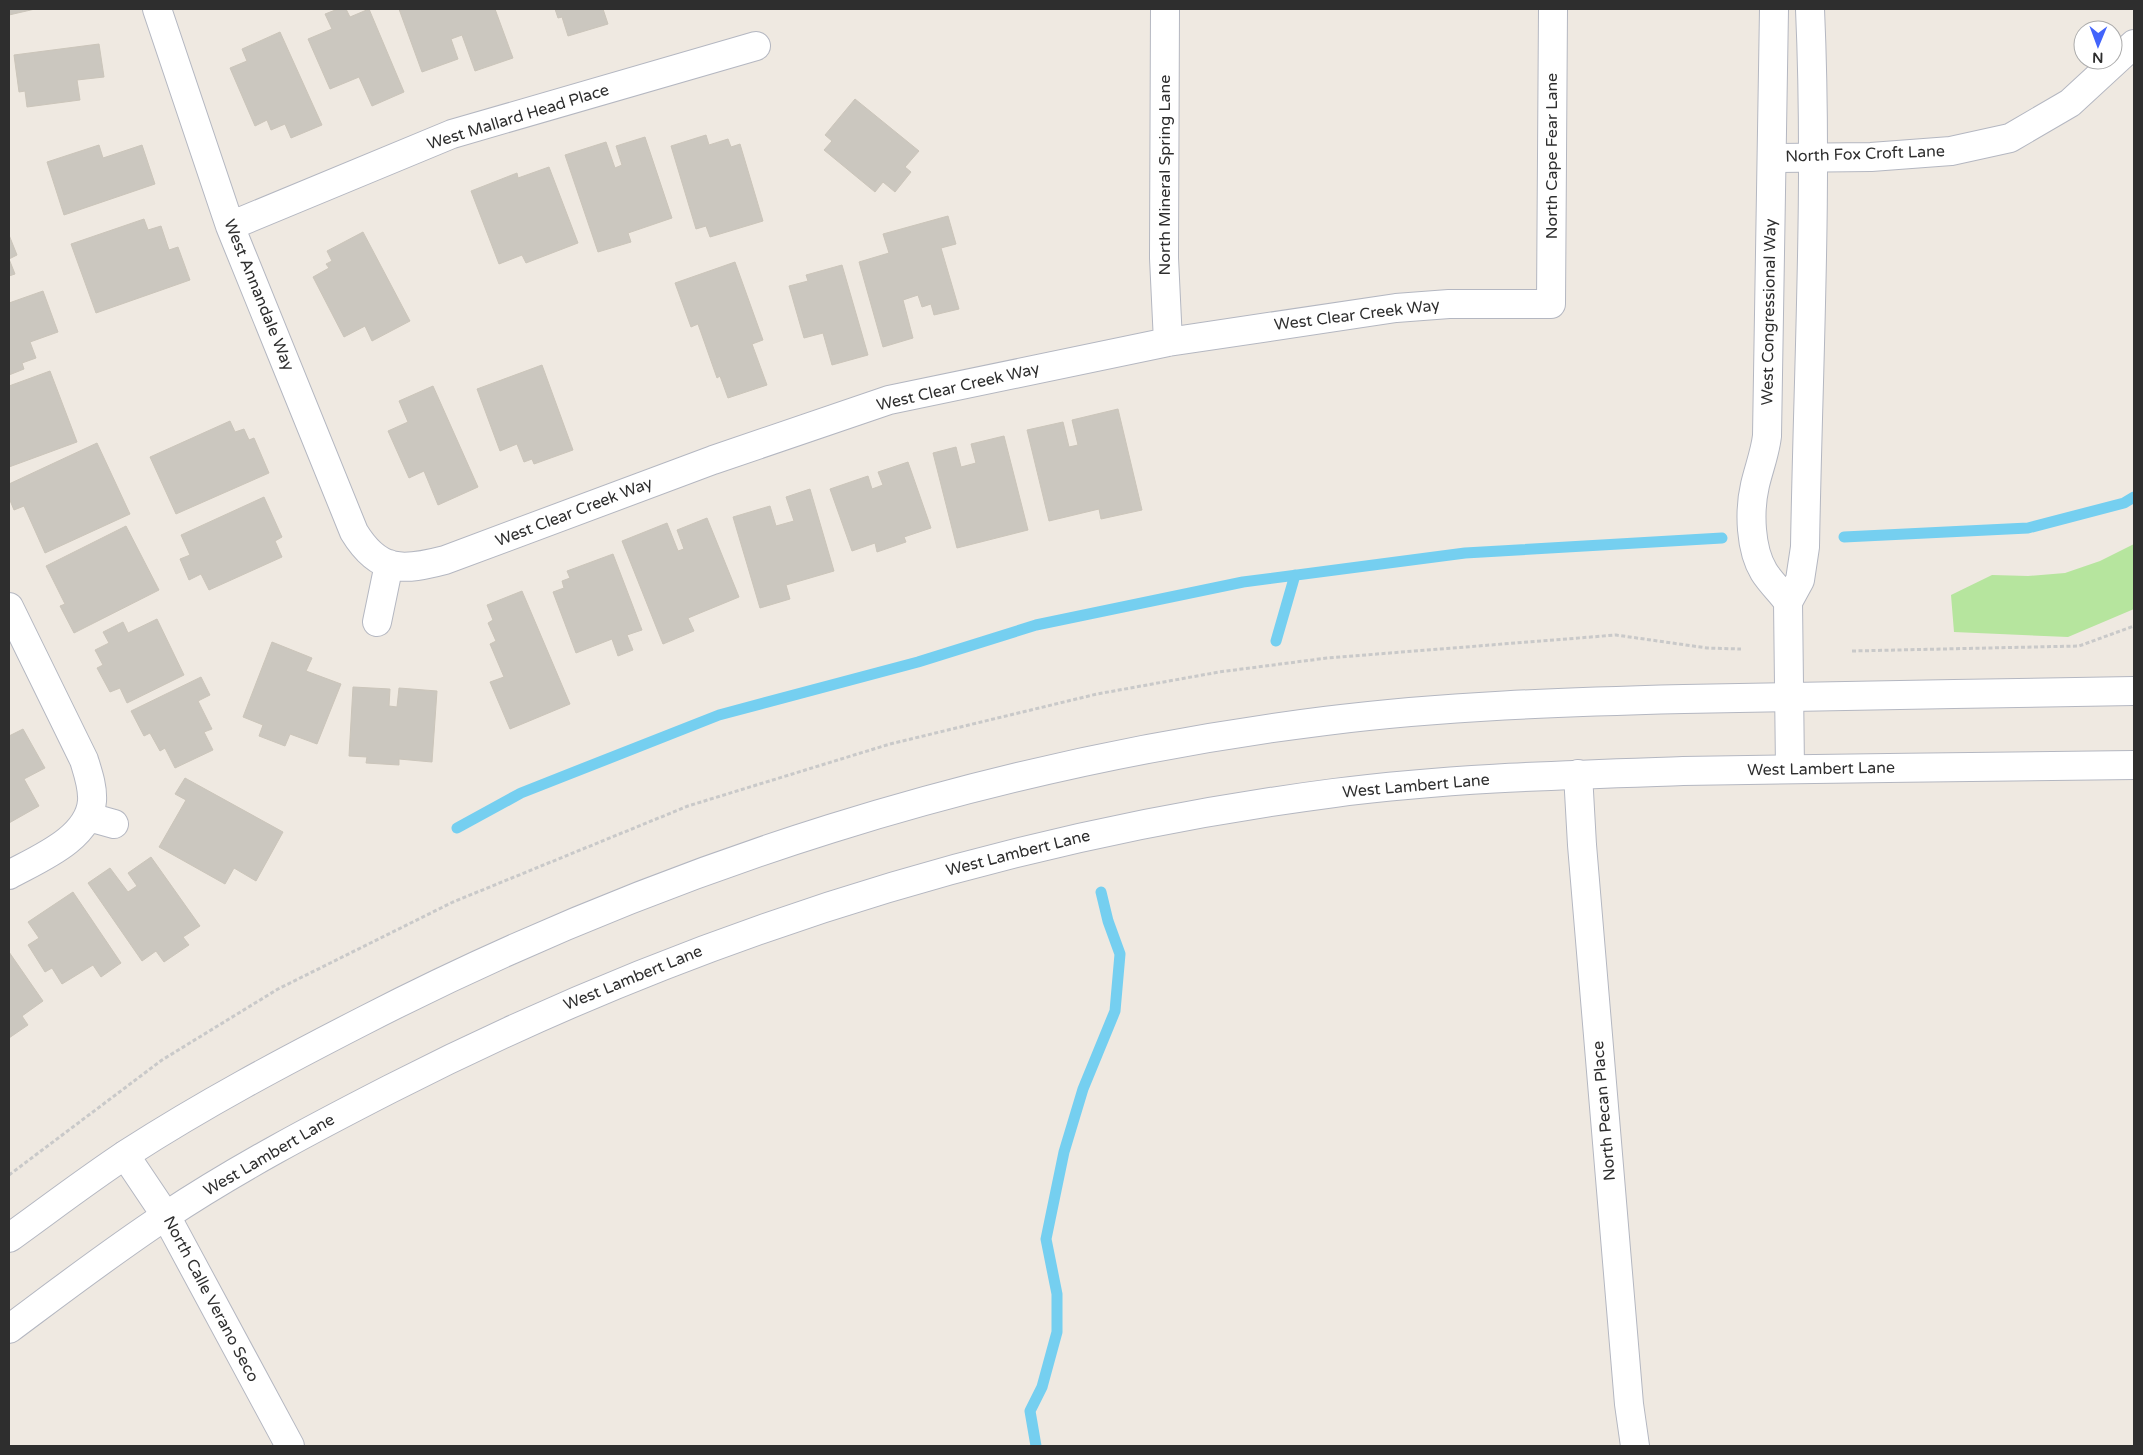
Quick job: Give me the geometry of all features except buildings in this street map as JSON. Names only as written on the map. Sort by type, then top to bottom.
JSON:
[{"type":"street","name":"West Annandale Way","points":[[157,9],[230,226],[354,532],[372,556],[389,564]]},
{"type":"street","name":"North Mineral Spring Lane","points":[[1165,9],[1164,258],[1168,342]]},
{"type":"street","name":"North Cape Fear Lane","points":[[1551,304],[1553,9]]},
{"type":"street","name":"West Congressional Way","points":[[1774,9],[1767,436],[1755,487],[1753,534],[1756,552],[1764,572],[1788,602]]},
{"type":"street","points":[[1790,769],[1788,602],[1800,580],[1805,547],[1811,314],[1812,158],[1810,9]]},
{"type":"street","name":"North Fox Croft Lane","points":[[1772,158],[1871,157],[1950,151],[2010,138],[2070,103],[2134,44]]},
{"type":"street","name":"West Mallard Head Place","points":[[230,226],[452,134],[756,46]]},
{"type":"street","name":"West Clear Creek Way","points":[[389,564],[402,568],[445,560],[713,460],[889,400],[1168,342],[1396,308],[1449,304],[1551,304]]},
{"type":"street","points":[[377,622],[389,564]]},
{"type":"street","points":[[9,607],[84,760],[91,785],[92,801],[102,821],[80,830],[69,840],[9,876]]},
{"type":"street","points":[[9,1238],[125,1155],[199,1110],[285,1060],[475,966],[650,891],[746,856],[846,823],[956,792],[1083,761],[1324,721],[1496,706],[1789,696],[2134,691]]},
{"type":"street","name":"West Lambert Lane","points":[[9,1329],[166,1216],[320,1124],[506,1032],[677,959],[770,925],[868,893],[983,861],[1098,833],[1211,813],[1333,793],[1448,782],[1578,774],[1790,769],[2134,765]]},
{"type":"street","name":"North Pecan Place","points":[[1578,774],[1582,845],[1626,1374],[1636,1446]]},
{"type":"street","name":"North Calle Verano Seco","points":[[125,1155],[166,1216],[290,1446]]},
{"type":"path","points":[[1852,651],[2079,646],[2134,626]]},
{"type":"path","points":[[1707,648],[1741,649]]},
{"type":"green space","points":[[2134,544],[2134,609],[2068,637],[1954,632],[1951,595],[1992,575],[2028,576],[2065,573],[2100,561]]},
{"type":"waterway","points":[[1844,537],[2028,528],[2124,503],[2134,497]]},
{"type":"waterway","points":[[457,828],[521,793],[719,715],[918,662],[1036,625],[1243,582],[1465,553],[1722,538]]},
{"type":"waterway","points":[[1276,641],[1295,575]]},
{"type":"waterway","points":[[1036,1446],[1030,1411],[1042,1387],[1057,1332],[1057,1294],[1046,1239],[1064,1152],[1083,1089],[1115,1011],[1120,954],[1108,921],[1101,892]]}]
